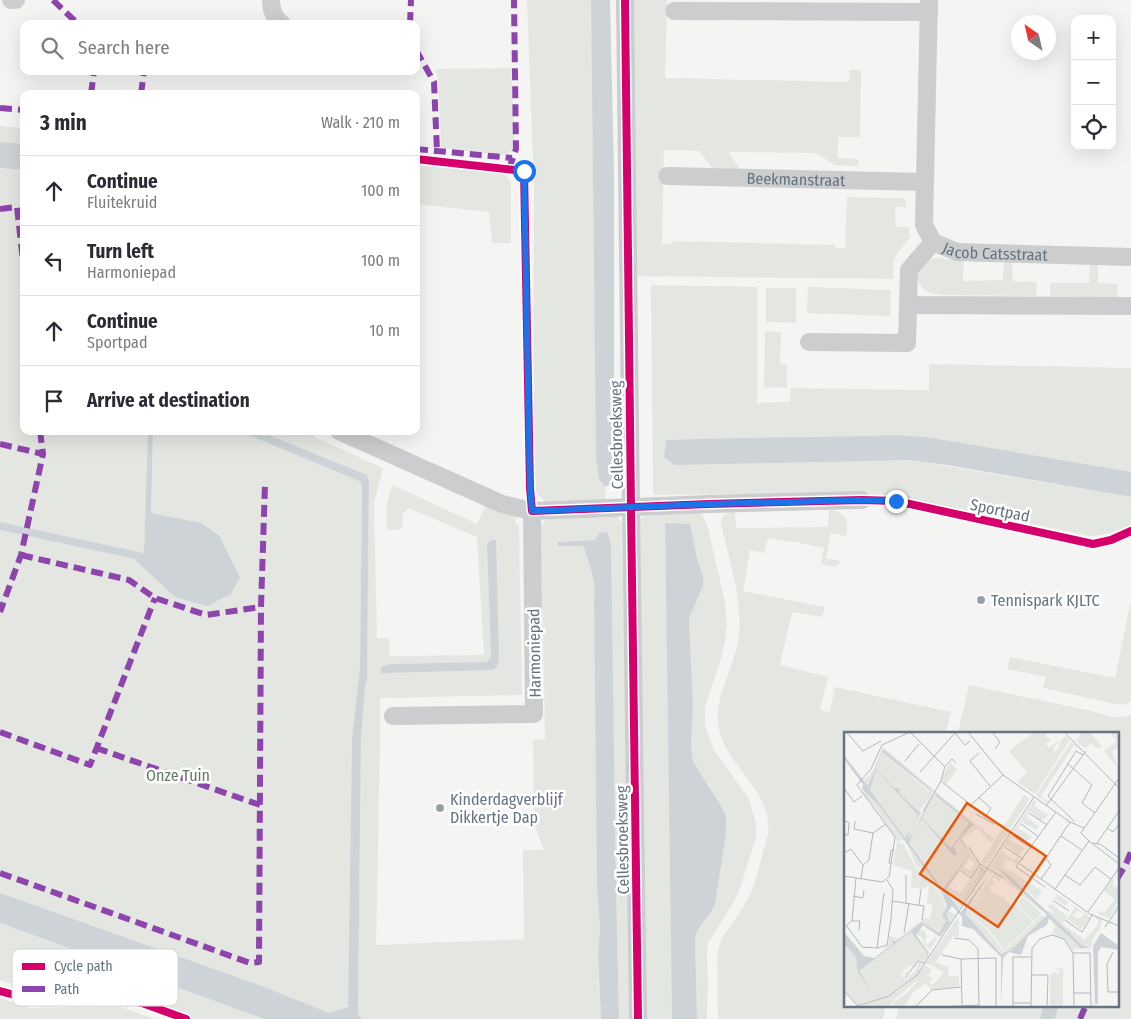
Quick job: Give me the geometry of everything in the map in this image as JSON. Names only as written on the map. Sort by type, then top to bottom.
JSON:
[{"type":"street","points":[[11,0],[16,0]]},
{"type":"street","points":[[271,0],[273,14],[277,20]]},
{"type":"street","name":"Cellesbroeksweg","points":[[625,0],[638,1019]]},
{"type":"street","points":[[674,10],[929,6],[924,225],[934,242]]},
{"type":"street","name":"Beekmanstraat","points":[[668,176],[924,182]]},
{"type":"street","name":"Jacob Catsstraat","points":[[809,342],[907,343],[909,270],[934,242],[957,252],[1131,256]]},
{"type":"street","points":[[908,305],[1131,306]]},
{"type":"street","points":[[348,435],[502,504],[532,511],[862,500]]},
{"type":"street","name":"Harmoniepad","points":[[393,716],[534,714],[532,511]]},
{"type":"green space","points":[[527,0],[591,0],[596,458],[599,480],[606,486],[605,502],[545,502],[533,489],[534,189]]},
{"type":"green space","points":[[632,0],[667,0],[665,78],[849,82],[850,70],[861,70],[860,137],[838,137],[838,158],[858,159],[858,166],[835,165],[816,153],[730,152],[740,169],[713,169],[698,151],[664,150],[662,244],[672,244],[673,241],[835,245],[835,248],[845,248],[847,197],[902,198],[906,200],[906,207],[895,207],[896,227],[909,227],[910,237],[893,262],[893,279],[634,276]]},
{"type":"green space","points":[[511,68],[515,148],[503,155],[441,148],[438,79],[435,69]]},
{"type":"green space","points":[[0,126],[20,128],[20,144],[0,142]]},
{"type":"green space","points":[[420,165],[503,173],[511,182],[511,243],[492,243],[489,212],[420,204]]},
{"type":"green space","points":[[0,168],[20,170],[20,435],[148,435],[144,553],[0,522]]},
{"type":"green space","points":[[938,258],[964,261],[963,281],[1003,280],[1004,262],[1012,262],[1013,281],[1037,282],[1036,296],[943,295],[928,292],[919,283],[916,273],[929,260]]},
{"type":"green space","points":[[1090,264],[1098,264],[1098,283],[1118,284],[1117,298],[1050,296],[1050,283],[1089,283]]},
{"type":"green space","points":[[651,285],[757,287],[757,403],[790,402],[791,388],[929,390],[929,364],[1131,368],[1131,472],[927,437],[897,435],[666,440],[924,462],[1131,497],[1131,525],[1106,534],[1090,536],[891,495],[857,493],[656,495],[653,493]]},
{"type":"green space","points":[[808,287],[891,290],[890,316],[807,313]]},
{"type":"green space","points":[[766,288],[796,288],[796,323],[766,322]]},
{"type":"green space","points":[[765,331],[781,332],[780,364],[787,365],[787,388],[764,387]]},
{"type":"green space","name":"Onze Tuin","points":[[153,435],[249,435],[361,482],[360,666],[352,739],[348,1007],[329,1013],[178,958],[178,949],[154,949],[0,893],[0,530],[134,559],[175,597],[240,576],[220,535],[200,523],[151,513]]},
{"type":"green space","points":[[269,435],[314,435],[314,437],[383,468],[374,503],[377,638],[389,638],[390,656],[484,655],[477,537],[408,508],[403,514],[402,529],[387,530],[387,502],[393,485],[477,524],[485,507],[516,516],[515,524],[519,525],[522,695],[380,698],[376,945],[524,939],[523,850],[544,850],[534,825],[533,740],[545,739],[541,528],[546,520],[553,516],[614,516],[622,523],[630,1019],[619,1019],[611,543],[608,534],[598,535],[594,540],[558,542],[559,546],[582,546],[584,548],[592,573],[595,593],[597,890],[600,929],[598,953],[601,1019],[362,1019],[358,1014],[361,738],[367,679],[369,482],[367,475]],"holes":[[[487,544],[493,670],[390,664],[486,662],[491,657]]]},
{"type":"green space","points":[[829,510],[838,512],[846,520],[846,536],[831,533],[826,558],[841,561],[834,567],[821,564],[824,548],[791,541],[768,538],[764,553],[750,550],[743,591],[825,607],[822,617],[792,612],[780,665],[828,677],[820,710],[830,712],[835,687],[951,712],[946,732],[844,732],[844,1006],[886,1006],[883,1019],[718,1019],[717,956],[721,939],[742,909],[753,889],[768,834],[768,819],[764,805],[750,781],[725,746],[718,720],[721,695],[734,658],[739,633],[737,592],[721,521],[725,514],[735,511],[736,528],[828,527]]},
{"type":"green space","points":[[651,512],[700,512],[707,524],[725,602],[727,625],[721,659],[705,707],[705,726],[714,750],[749,799],[756,823],[756,837],[735,900],[708,943],[707,1019],[697,1019],[695,936],[715,904],[725,841],[726,816],[693,761],[691,747],[693,705],[689,618],[703,586],[703,576],[697,559],[665,523],[672,1019],[646,1019],[645,849],[638,520]]},
{"type":"green space","points":[[1131,600],[1131,700],[1127,704],[1120,705],[1043,688],[1046,677],[1007,669],[1010,657],[1115,678]]},
{"type":"green space","points":[[969,685],[1113,717],[1131,715],[1131,1019],[1055,1019],[1059,1006],[1118,1006],[1118,732],[958,732]]},
{"type":"green space","points":[[0,923],[72,949],[12,949],[12,984],[0,980]]},
{"type":"green space","points":[[178,988],[264,1019],[194,1019],[159,1006],[178,1006]]},
{"type":"green space","points":[[0,998],[12,1002],[12,1006],[29,1008],[118,1006],[155,1019],[0,1019]]},
{"type":"green space","points":[[899,1006],[1043,1006],[1040,1019],[896,1019]]},
{"type":"shaded area","points":[[591,0],[610,0],[614,172],[614,480],[608,486],[605,486],[599,480],[596,458]]},
{"type":"shaded area","points":[[0,142],[20,144],[20,170],[0,168]]},
{"type":"shaded area","points":[[148,435],[153,435],[151,513],[201,523],[220,536],[240,577],[231,594],[207,606],[175,597],[134,559],[0,530],[0,522],[144,553]]},
{"type":"shaded area","points":[[249,435],[269,435],[367,475],[369,482],[367,679],[361,738],[358,1014],[362,1019],[264,1019],[178,988],[178,956],[259,985],[329,1013],[348,1007],[352,739],[360,666],[361,482]]},
{"type":"shaded area","points":[[897,435],[927,437],[1131,472],[1131,497],[909,460],[675,465],[664,457],[666,440]]},
{"type":"shaded area","points":[[665,523],[690,524],[697,559],[703,576],[703,586],[689,618],[693,705],[691,747],[693,761],[726,816],[725,841],[715,904],[695,936],[697,1019],[672,1019]]},
{"type":"shaded area","points":[[607,532],[611,543],[619,1019],[601,1019],[598,953],[600,929],[597,890],[595,593],[592,573],[584,548],[582,546],[559,546],[557,544],[558,542],[594,540],[599,533]]},
{"type":"shaded area","points":[[491,540],[496,540],[499,661],[497,667],[493,670],[381,673],[381,667],[390,664],[486,662],[491,657],[487,544]]},
{"type":"shaded area","points":[[0,893],[158,949],[72,949],[0,923]]},
{"type":"shaded area","points":[[1043,1006],[1059,1006],[1055,1019],[1040,1019]]},
{"type":"marked path","points":[[53,0],[74,20]]},
{"type":"marked path","points":[[410,20],[411,0]]},
{"type":"marked path","points":[[509,169],[516,149],[514,0]]},
{"type":"marked path","points":[[420,57],[434,82],[437,151]]},
{"type":"marked path","points":[[92,90],[93,75]]},
{"type":"marked path","points":[[142,90],[143,75]]},
{"type":"marked path","points":[[0,108],[20,110]]},
{"type":"marked path","points":[[420,149],[512,158]]},
{"type":"marked path","points":[[0,209],[17,207],[20,234]]},
{"type":"marked path","points":[[41,435],[43,454]]},
{"type":"marked path","points":[[0,444],[43,454],[21,555],[0,612]]},
{"type":"marked path","points":[[21,555],[129,580],[155,598],[206,615],[261,607],[265,484]]},
{"type":"marked path","points":[[0,732],[90,765],[155,598]]},
{"type":"marked path","points":[[0,873],[250,963],[259,962],[261,607]]},
{"type":"marked path","points":[[96,748],[260,805]]},
{"type":"marked path","points":[[1118,877],[1131,852]]},
{"type":"marked path","points":[[1080,1019],[1086,1006]]},
{"type":"cycle path","points":[[625,0],[638,1019]]},
{"type":"cycle path","name":"Sportpad","points":[[420,159],[524,171],[532,511],[709,504],[862,500],[896,501],[1093,544],[1111,540],[1131,531]]},
{"type":"cycle path","points":[[0,991],[12,994]]},
{"type":"cycle path","points":[[150,1006],[186,1019]]},
{"type":"place","name":"Tennispark KJLTC","points":[[981,600]]},
{"type":"place","name":"Kinderdagverblijf Dikkertje Dap","points":[[440,808]]},
{"type":"route","points":[[524,171],[532,511],[710,504],[862,500],[896,501]]}]
